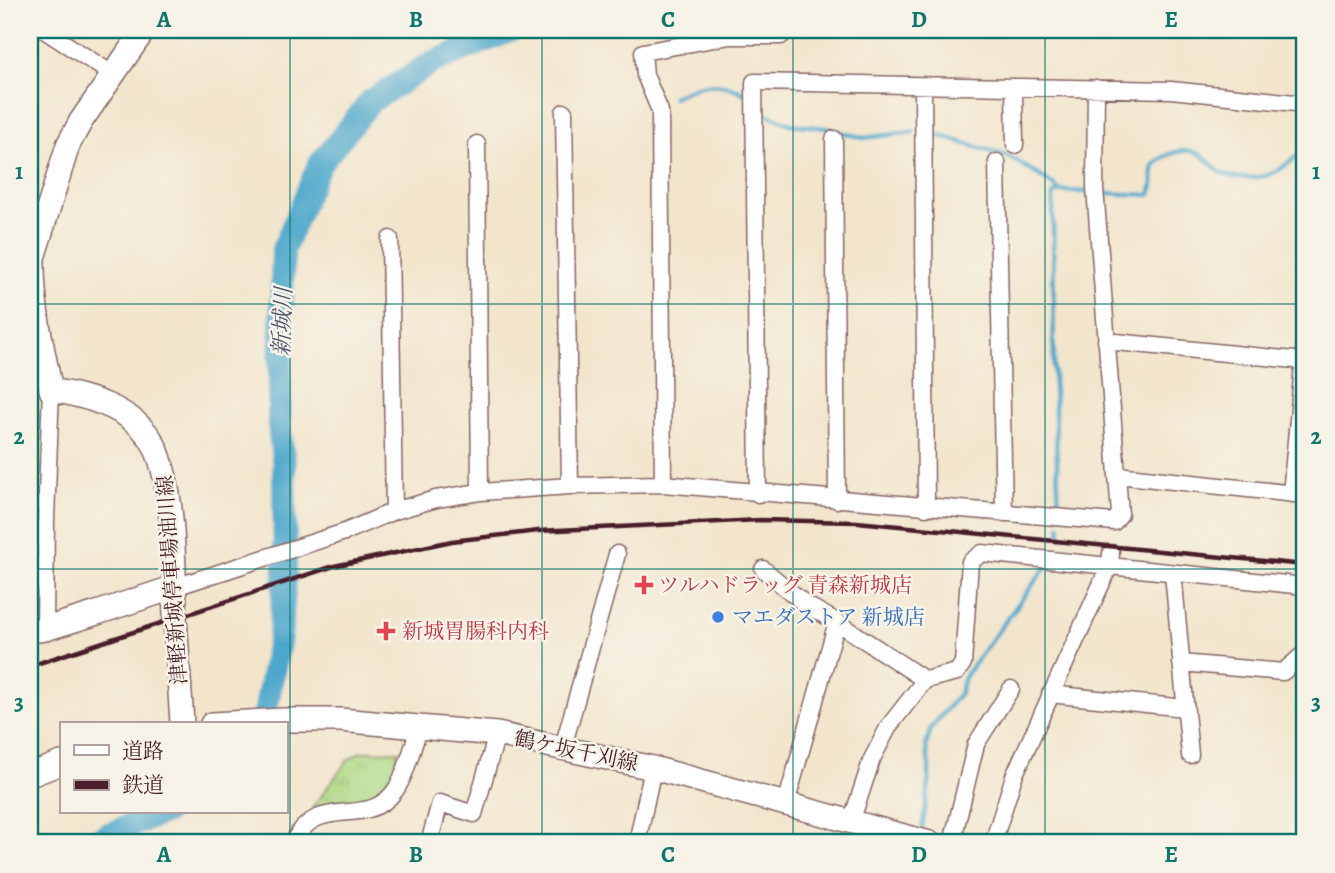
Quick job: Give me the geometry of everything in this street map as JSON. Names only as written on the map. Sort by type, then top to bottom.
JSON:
[{"type":"main road","points":[[51,390],[32,284],[32,257],[68,145],[112,74],[144,30]]},
{"type":"main road","name":"津軽新城停車場油川線","points":[[51,390],[79,395],[120,412],[138,425],[160,455],[165,473],[175,586],[182,722]]},
{"type":"main road","points":[[37,630],[175,586]]},
{"type":"main road","name":"鶴ケ坂千刈線","points":[[278,722],[340,720],[496,734],[653,768],[929,843]]},
{"type":"main road","points":[[30,775],[60,763]]},
{"type":"street","points":[[44,30],[112,74]]},
{"type":"street","points":[[663,484],[660,111],[645,75],[643,52],[730,36],[781,36]]},
{"type":"street","points":[[758,494],[754,82],[1171,90],[1305,104]]},
{"type":"street","points":[[923,86],[926,508]]},
{"type":"street","points":[[1014,87],[1015,145]]},
{"type":"street","points":[[993,843],[1014,776],[1111,554],[1114,522],[1120,514],[1095,188],[1096,88]]},
{"type":"street","points":[[564,113],[570,486]]},
{"type":"street","points":[[834,139],[837,500]]},
{"type":"street","points":[[477,144],[480,492]]},
{"type":"street","points":[[997,162],[1004,513]]},
{"type":"street","points":[[390,239],[394,512]]},
{"type":"street","points":[[1106,341],[1305,355],[1298,494],[1117,475]]},
{"type":"street","points":[[37,630],[38,518],[51,390]]},
{"type":"street","points":[[175,586],[345,532],[436,499],[480,492],[663,484],[1114,522]]},
{"type":"street","points":[[851,821],[872,759],[889,726],[925,680],[957,672],[963,663],[970,562],[982,553],[1111,554],[1173,573],[1305,586]]},
{"type":"street","points":[[564,747],[617,554]]},
{"type":"street","points":[[763,569],[805,604],[925,680]]},
{"type":"street","points":[[1173,573],[1189,755]]},
{"type":"street","points":[[786,804],[837,622]]},
{"type":"street","points":[[1181,663],[1283,672],[1305,653]]},
{"type":"street","points":[[952,843],[976,744],[1011,690]]},
{"type":"street","points":[[1050,694],[1185,708]]},
{"type":"street","points":[[293,843],[308,821],[319,816],[366,810],[388,799],[396,789],[420,726]]},
{"type":"street","points":[[429,843],[440,803],[474,814],[496,734]]},
{"type":"street","points":[[636,843],[653,768]]},
{"type":"green space","points":[[399,751],[389,784],[375,798],[355,804],[312,808],[348,760],[361,752]]},
{"type":"waterway","name":"新城川","points":[[263,722],[280,636],[285,576],[284,466],[279,425],[283,250],[319,165],[371,101],[433,62],[512,30]]},
{"type":"waterway","points":[[673,97],[700,86],[717,84],[745,94]]},
{"type":"waterway","points":[[762,112],[790,124],[826,128],[863,138],[913,132]]},
{"type":"waterway","points":[[934,134],[1010,157],[1060,191]]},
{"type":"waterway","points":[[1103,193],[1150,195],[1153,166],[1176,152],[1195,152],[1222,173],[1250,178],[1266,176],[1278,170],[1305,150]]},
{"type":"waterway","points":[[1059,512],[1054,385],[1053,195],[1060,191],[1086,192]]},
{"type":"waterway","points":[[1060,526],[1061,537]]},
{"type":"waterway","points":[[922,829],[929,784],[926,746],[931,728],[960,693],[964,677],[1045,568]]},
{"type":"waterway","name":"新城川","points":[[93,843],[106,835],[161,814]]},
{"type":"railway","points":[[30,666],[334,566],[452,541],[538,531],[760,520],[857,522],[1305,565]]},
{"type":"place","name":"ツルハドラッグ 青森新城店","points":[[644,585]]},
{"type":"place","name":"マエダストア 新城店","points":[[718,617]]},
{"type":"place","name":"新城胃腸科内科","points":[[386,631]]}]
